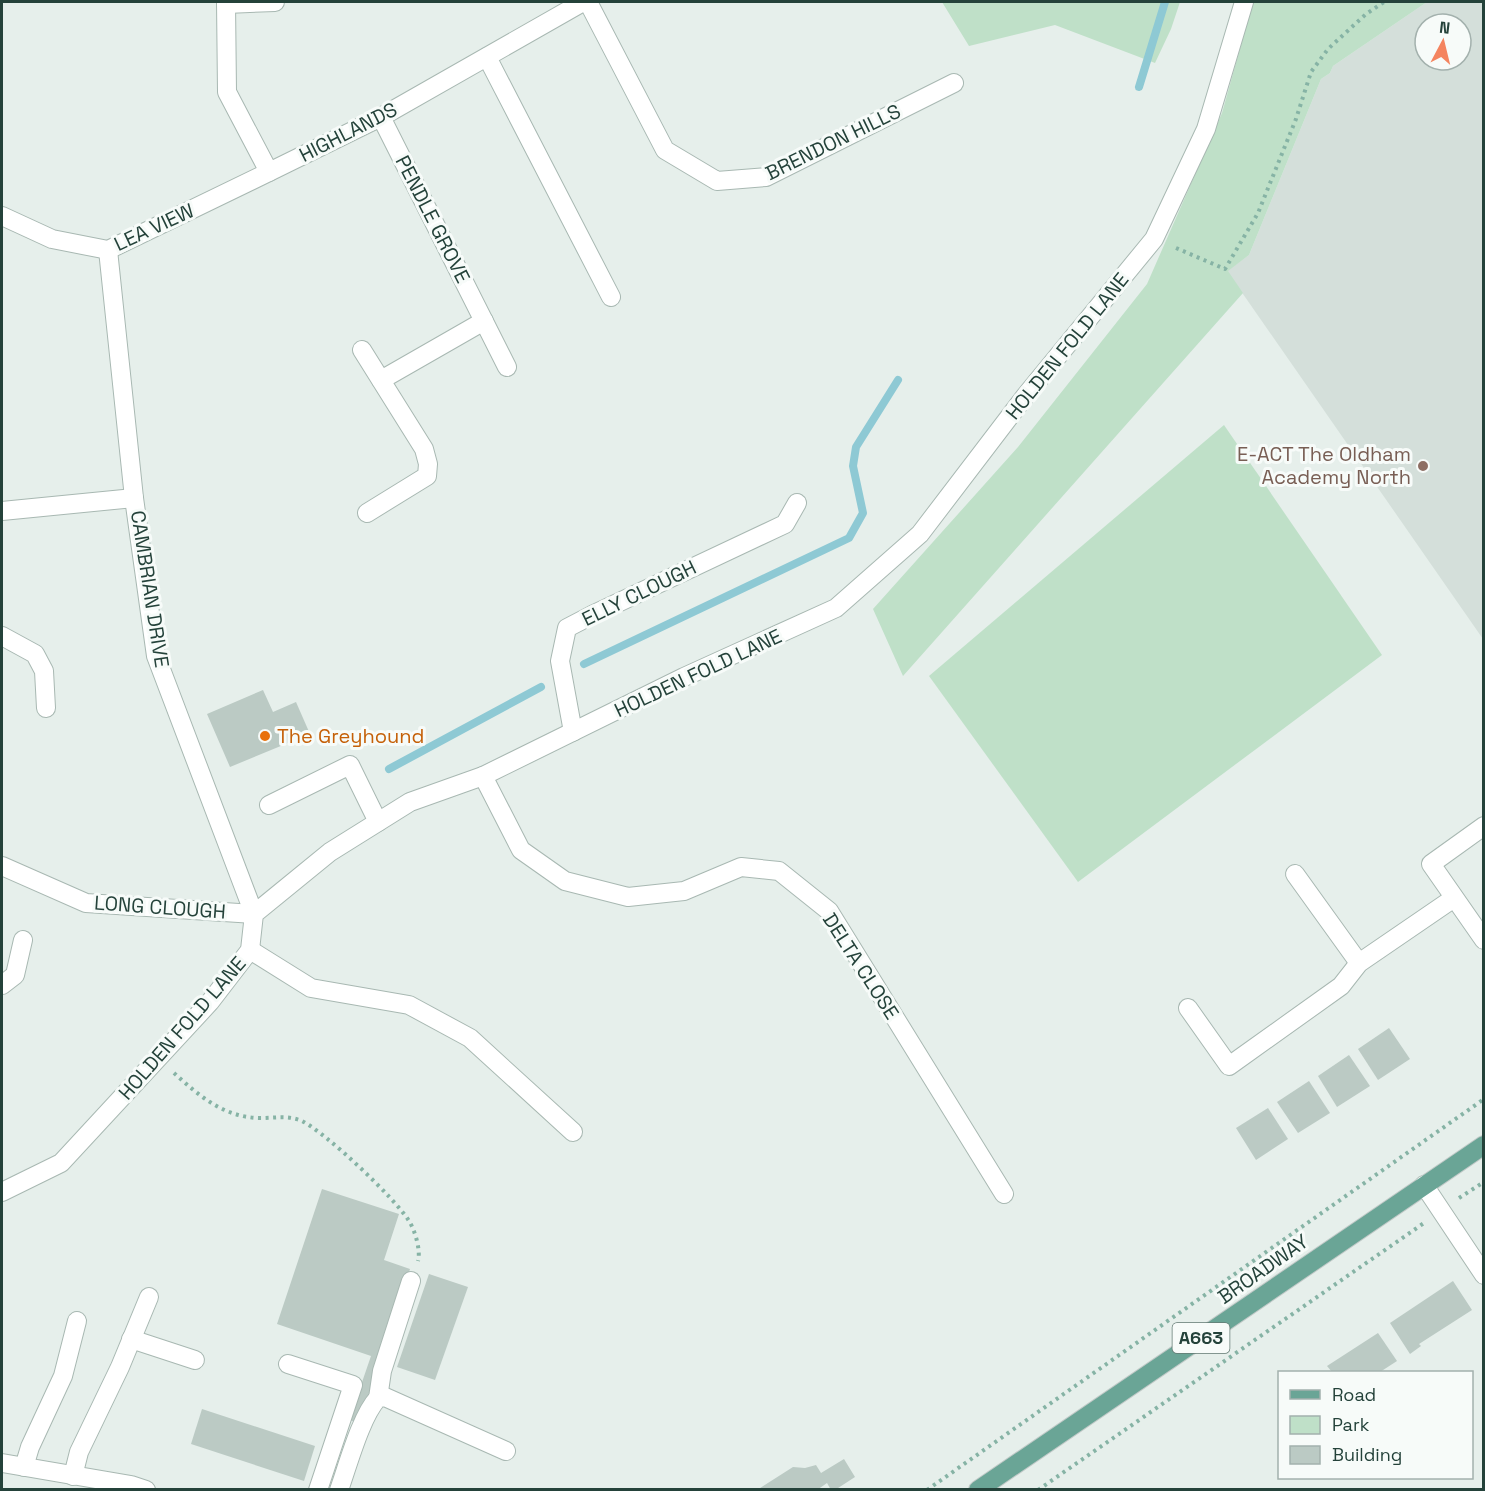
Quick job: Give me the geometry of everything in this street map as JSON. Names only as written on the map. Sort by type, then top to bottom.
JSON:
[{"type":"main road","name":"BROADWAY","points":[[978,1490],[1484,1144]]},
{"type":"street","points":[[269,172],[227,92],[226,3],[275,2]]},
{"type":"street","name":"HIGHLANDS","points":[[269,172],[381,117],[583,2]]},
{"type":"street","name":"BRENDON HILLS","points":[[588,2],[665,150],[717,181],[766,177],[954,82]]},
{"type":"street","name":"HOLDEN FOLD LANE","points":[[2,1192],[61,1163],[210,1002],[250,950],[254,914],[330,852],[410,802],[483,776],[684,677],[836,608],[920,534],[1026,395],[1154,239],[1206,129],[1244,2]]},
{"type":"street","points":[[487,57],[611,297]]},
{"type":"street","name":"PENDLE GROVE","points":[[381,117],[507,367]]},
{"type":"street","name":"LEA VIEW","points":[[2,216],[52,239],[108,250],[269,172]]},
{"type":"street","name":"CAMBRIAN DRIVE","points":[[108,250],[135,498],[156,656],[254,914]]},
{"type":"street","points":[[381,380],[484,321]]},
{"type":"street","points":[[362,350],[424,449],[428,464],[427,476],[367,513]]},
{"type":"street","points":[[2,511],[135,498]]},
{"type":"street","name":"ELLY CLOUGH","points":[[573,732],[560,661],[567,628],[785,524],[797,503]]},
{"type":"street","points":[[2,636],[35,654],[44,671],[46,708]]},
{"type":"street","points":[[269,805],[350,765],[378,822]]},
{"type":"street","name":"DELTA CLOSE","points":[[483,776],[521,850],[565,881],[628,897],[684,891],[741,867],[779,870],[829,911],[1005,1194]]},
{"type":"street","points":[[1484,826],[1431,864],[1484,940]]},
{"type":"street","name":"LONG CLOUGH","points":[[2,866],[86,903],[254,914]]},
{"type":"street","points":[[1295,874],[1359,963]]},
{"type":"street","points":[[1188,1008],[1229,1066],[1341,986],[1359,963],[1454,898]]},
{"type":"street","points":[[2,985],[15,975],[23,940]]},
{"type":"street","points":[[250,950],[311,988],[409,1005],[470,1038],[573,1132]]},
{"type":"street","points":[[1424,1185],[1484,1275]]},
{"type":"street","points":[[339,1490],[361,1430],[378,1398],[382,1371],[411,1281]]},
{"type":"street","points":[[73,1476],[79,1452],[149,1297]]},
{"type":"street","points":[[24,1467],[30,1447],[63,1376],[77,1321]]},
{"type":"street","points":[[131,1339],[195,1360]]},
{"type":"street","points":[[288,1364],[353,1385],[318,1490]]},
{"type":"street","points":[[378,1398],[385,1397],[506,1451]]},
{"type":"street","points":[[2,1463],[146,1490]]},
{"type":"path","points":[[1175,248],[1225,269],[1258,213],[1296,119],[1311,72],[1328,49],[1366,14],[1384,2]]},
{"type":"path","points":[[158,1059],[194,1091],[236,1116],[284,1116],[302,1121],[322,1135],[374,1182],[410,1223],[420,1255],[411,1281]]},
{"type":"path","points":[[927,1490],[1484,1099]]},
{"type":"path","points":[[1038,1490],[1441,1211]]},
{"type":"shaded area","name":"E-ACT The Oldham Academy North","points":[[1427,2],[1483,2],[1483,639],[1227,271],[1249,255],[1321,79],[1330,73],[1333,66]]},
{"type":"green space","points":[[942,2],[1180,2],[1171,29],[1155,63],[1055,25],[969,46]]},
{"type":"green space","points":[[1253,2],[1427,2],[1333,66],[1330,73],[1321,79],[1249,255],[1228,271],[1243,293],[903,676],[873,609],[1018,447],[1147,284],[1222,113]]},
{"type":"green space","points":[[1224,425],[1382,655],[1078,882],[929,676]]},
{"type":"building","points":[[263,690],[273,712],[296,702],[310,734],[230,767],[207,714]]},
{"type":"building","points":[[1389,1028],[1410,1059],[1378,1080],[1358,1049]]},
{"type":"building","points":[[1349,1055],[1370,1086],[1337,1107],[1318,1076]]},
{"type":"building","points":[[1309,1081],[1330,1113],[1298,1133],[1277,1102]]},
{"type":"building","points":[[1268,1108],[1288,1139],[1256,1160],[1236,1128]]},
{"type":"building","points":[[322,1189],[399,1214],[384,1260],[410,1269],[359,1423],[349,1420],[371,1356],[277,1324]]},
{"type":"building","points":[[429,1274],[468,1287],[435,1380],[397,1367]]},
{"type":"building","points":[[1453,1281],[1472,1310],[1419,1344],[1421,1346],[1410,1354],[1390,1323]]},
{"type":"building","points":[[1378,1333],[1397,1361],[1382,1371],[1331,1371],[1327,1366]]},
{"type":"building","points":[[202,1409],[315,1446],[304,1481],[191,1444]]},
{"type":"building","points":[[844,1459],[855,1477],[835,1490],[831,1490],[827,1483],[817,1490],[757,1490],[793,1467],[805,1468],[816,1465],[821,1473]]},
{"type":"waterway","points":[[1139,87],[1165,2]]},
{"type":"waterway","points":[[584,664],[849,538],[863,513],[853,466],[856,447],[898,380]]},
{"type":"waterway","points":[[389,769],[541,687]]},
{"type":"place","name":"E-ACT The Oldham Academy North","points":[[1423,466]]},
{"type":"place","name":"The Greyhound","points":[[265,736]]}]
